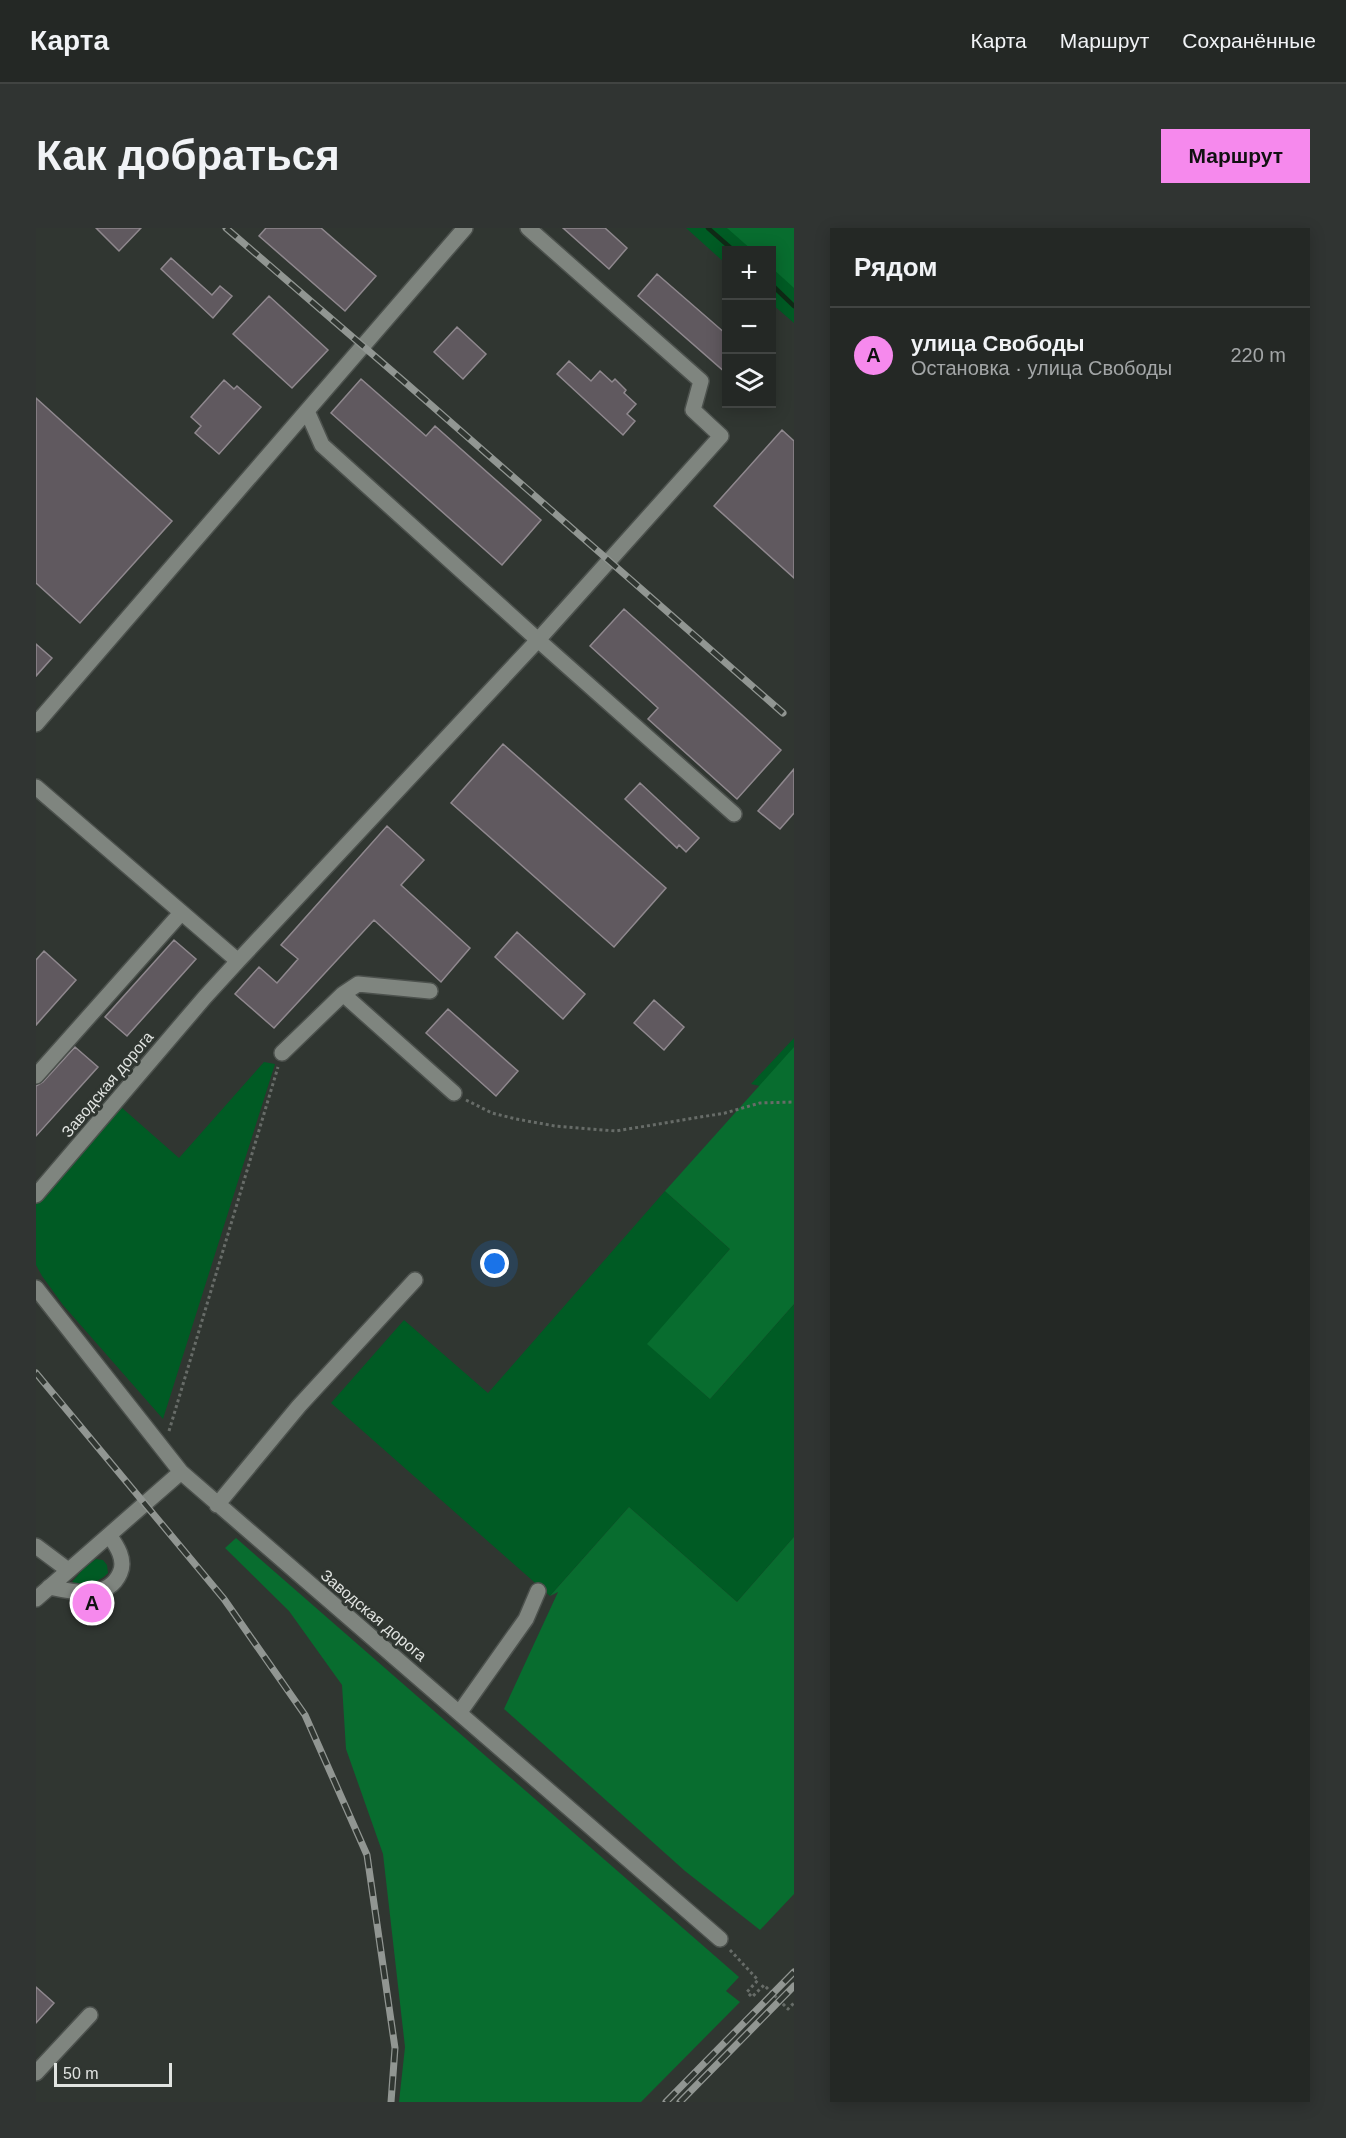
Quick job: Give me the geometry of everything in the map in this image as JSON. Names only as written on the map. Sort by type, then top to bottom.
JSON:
[{"type":"street","points":[[36,724],[465,228]]},
{"type":"street","name":"Заводская дорога","points":[[36,1195],[205,997],[538,640],[721,436],[693,410],[701,381],[528,228]]},
{"type":"street","points":[[307,411],[322,445],[734,814]]},
{"type":"street","points":[[36,787],[238,961]]},
{"type":"street","points":[[36,1076],[181,913]]},
{"type":"street","points":[[282,1053],[343,994],[358,984],[430,991]]},
{"type":"street","points":[[343,994],[454,1093]]},
{"type":"street","points":[[217,1504],[299,1406],[415,1280]]},
{"type":"street","name":"Заводская дорога","points":[[36,1287],[181,1472],[726,1945]]},
{"type":"street","points":[[36,1599],[181,1472]]},
{"type":"street","points":[[49,1587],[69,1591],[107,1590],[116,1581],[122,1569],[117,1545],[109,1535]]},
{"type":"street","points":[[36,1546],[68,1570]]},
{"type":"street","points":[[460,1712],[526,1620],[538,1591]]},
{"type":"street","points":[[36,2073],[90,2015]]},
{"type":"path","points":[[163,1450],[282,1053]]},
{"type":"path","points":[[454,1093],[492,1113],[516,1119],[555,1126],[616,1131],[725,1113],[760,1103],[794,1102]]},
{"type":"path","points":[[726,1945],[758,1980],[747,1992],[752,1997],[764,1985],[788,2009],[794,2003]]},
{"type":"green space","points":[[686,228],[794,228],[794,323],[776,307],[776,246],[722,246],[722,260]]},
{"type":"green space","points":[[727,228],[794,228],[794,288],[776,272],[776,246],[747,246]]},
{"type":"green space","points":[[794,1038],[794,1094],[751,1084]]},
{"type":"green space","points":[[794,1047],[794,1304],[710,1399],[647,1344],[730,1249],[665,1191]]},
{"type":"green space","points":[[264,1062],[275,1064],[163,1419],[63,1305],[42,1276],[36,1265],[36,1204],[121,1107],[179,1158]]},
{"type":"green space","points":[[665,1191],[730,1249],[648,1344],[710,1399],[794,1304],[794,1537],[737,1602],[629,1507],[550,1596],[331,1403],[404,1320],[488,1393]]},
{"type":"green space","points":[[629,1507],[737,1602],[794,1537],[794,1894],[760,1930],[685,1871],[504,1709],[558,1592],[550,1596]]},
{"type":"green space","points":[[236,1538],[739,1977],[726,1991],[740,2002],[641,2102],[399,2102],[405,2047],[383,1854],[346,1749],[342,1685],[289,1611],[225,1548]]},
{"type":"green space","points":[[96,1559],[103,1560],[107,1565],[108,1573],[92,1583],[72,1582],[84,1568]]},
{"type":"building","points":[[96,228],[141,228],[119,251]]},
{"type":"building","points":[[266,228],[321,228],[376,276],[345,311],[259,236]]},
{"type":"building","points":[[563,228],[605,228],[627,248],[609,269]]},
{"type":"building","points":[[171,258],[212,295],[220,286],[232,296],[213,318],[161,269]]},
{"type":"building","points":[[657,274],[722,331],[722,370],[638,296]]},
{"type":"building","points":[[269,296],[328,350],[292,388],[233,334]]},
{"type":"building","points":[[457,327],[486,354],[463,379],[434,352]]},
{"type":"building","points":[[569,361],[591,381],[600,371],[612,382],[615,379],[626,390],[624,393],[636,404],[627,414],[635,421],[623,435],[557,374]]},
{"type":"building","points":[[361,379],[426,436],[435,426],[541,520],[502,565],[331,413]]},
{"type":"building","points":[[224,380],[234,389],[237,386],[261,407],[219,454],[195,433],[201,426],[191,417]]},
{"type":"building","points":[[36,398],[172,521],[80,623],[36,583]]},
{"type":"building","points":[[782,430],[794,441],[794,578],[714,506]]},
{"type":"building","points":[[624,609],[781,750],[737,799],[648,719],[658,708],[590,646]]},
{"type":"building","points":[[36,644],[52,658],[36,676]]},
{"type":"building","points":[[503,744],[666,888],[614,947],[451,803]]},
{"type":"building","points":[[794,769],[794,813],[780,829],[758,811]]},
{"type":"building","points":[[640,783],[699,838],[686,852],[679,845],[677,848],[625,799]]},
{"type":"building","points":[[387,826],[424,860],[401,885],[470,948],[441,982],[374,920],[274,1028],[235,994],[259,967],[277,983],[298,959],[281,945]]},
{"type":"building","points":[[517,932],[585,994],[563,1019],[495,957]]},
{"type":"building","points":[[174,940],[196,959],[127,1036],[105,1017]]},
{"type":"building","points":[[44,951],[76,980],[36,1025],[36,960]]},
{"type":"building","points":[[654,1000],[684,1027],[664,1050],[634,1023]]},
{"type":"building","points":[[448,1009],[518,1071],[496,1096],[426,1033]]},
{"type":"building","points":[[75,1047],[98,1067],[36,1136],[36,1086],[43,1082]]},
{"type":"building","points":[[36,1987],[54,2003],[36,2023]]},
{"type":"waterway","points":[[708,228],[728,246]]},
{"type":"waterway","points":[[776,289],[794,306]]},
{"type":"railway","points":[[226,228],[783,713]]},
{"type":"railway","points":[[36,1373],[224,1599],[305,1715],[367,1855],[395,2048],[391,2102]]},
{"type":"railway","points":[[666,2102],[794,1972]]},
{"type":"railway","points":[[680,2102],[794,1986]]},
{"type":"place","name":"улица Свободы","points":[[92,1603]]}]
